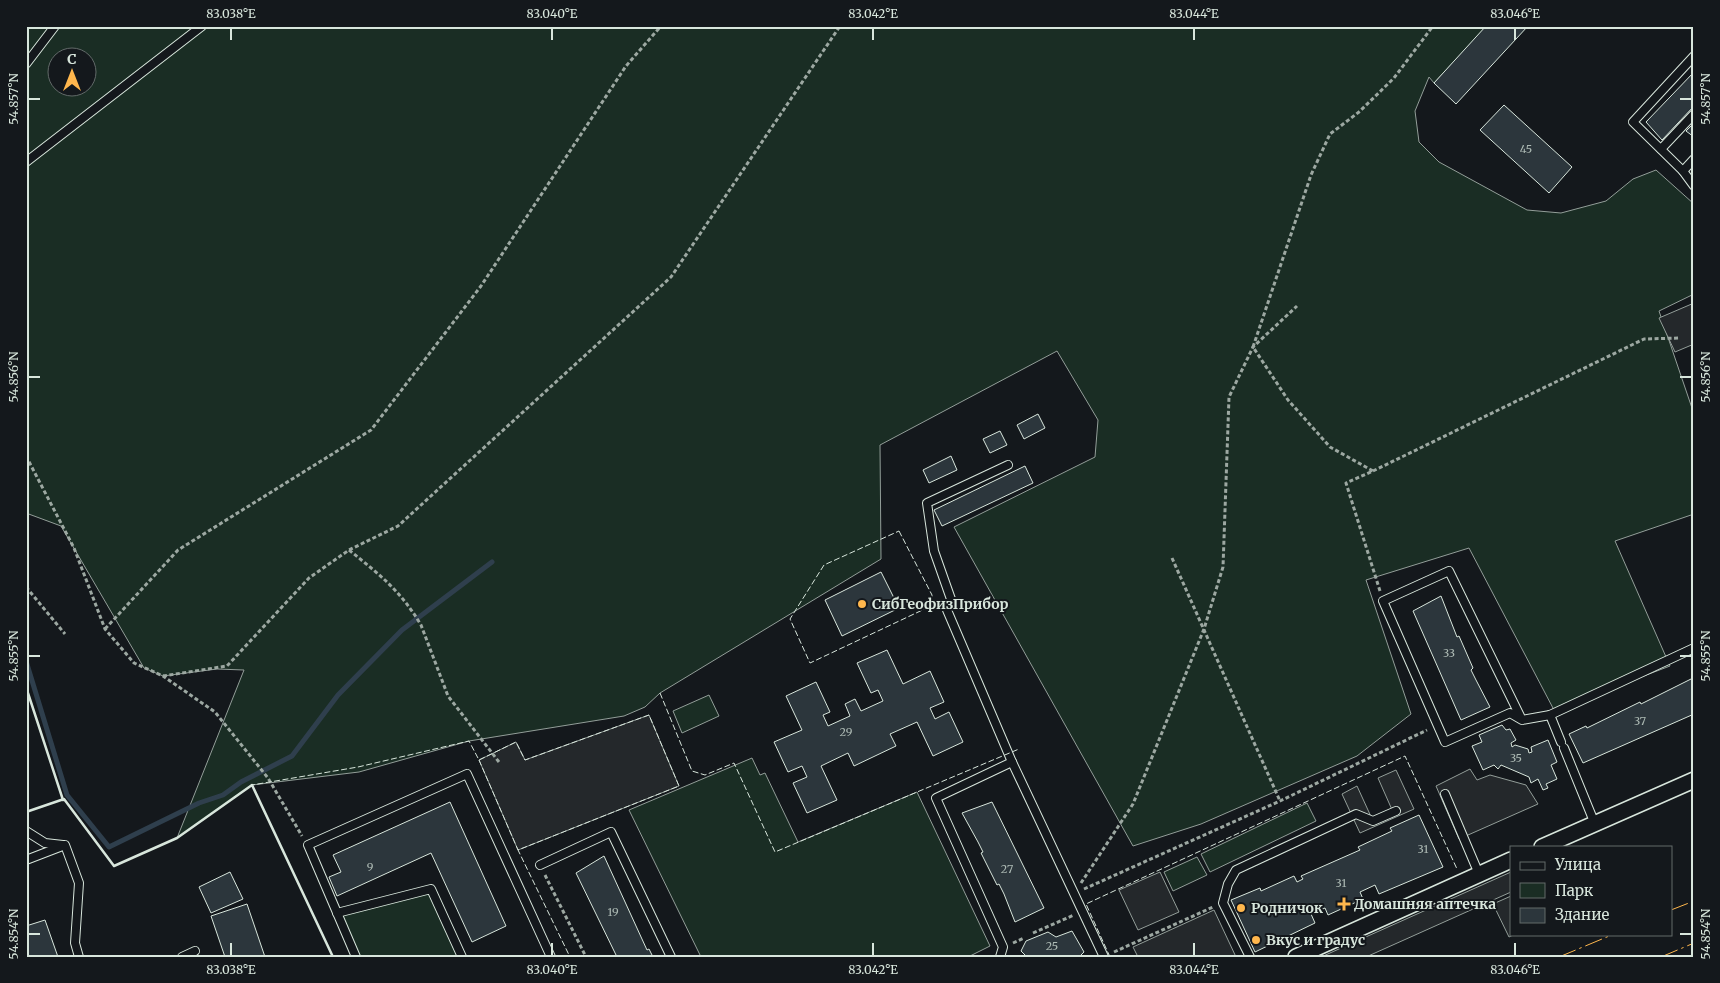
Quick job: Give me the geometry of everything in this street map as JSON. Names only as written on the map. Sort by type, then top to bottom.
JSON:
[{"type":"street","points":[[1544,846],[1694,780]]},
{"type":"street","points":[[1296,957],[1510,860]]},
{"type":"lane","points":[[26,64],[55,26]]},
{"type":"lane","points":[[26,162],[202,26]]},
{"type":"lane","points":[[1694,56],[1633,122],[1683,171],[1694,186]]},
{"type":"lane","points":[[1661,149],[1694,114]]},
{"type":"lane","points":[[1683,171],[1694,159]]},
{"type":"lane","points":[[1008,464],[927,503],[934,550],[952,602],[947,610],[1012,762],[1104,957]]},
{"type":"lane","points":[[1522,720],[1448,571],[1383,601],[1445,742],[1510,713],[1522,720],[1550,715],[1694,648]]},
{"type":"lane","points":[[1550,715],[1595,824]]},
{"type":"lane","points":[[1000,957],[1003,947],[936,798],[1012,762]]},
{"type":"lane","points":[[356,957],[308,845],[467,774],[551,957]]},
{"type":"lane","points":[[1445,794],[1480,874]]},
{"type":"lane","points":[[1250,957],[1223,903],[1228,884],[1236,870],[1356,814],[1373,821],[1396,811]]},
{"type":"lane","points":[[26,830],[45,843],[65,845]]},
{"type":"lane","points":[[540,865],[611,832],[671,957]]},
{"type":"lane","points":[[26,860],[65,845]]},
{"type":"lane","points":[[65,845],[79,883],[75,943],[79,957]]},
{"type":"lane","points":[[337,913],[431,889],[462,957]]},
{"type":"lane","points":[[182,957],[195,951]]},
{"type":"path","points":[[104,629],[178,550],[371,430],[481,286],[626,66],[661,26]]},
{"type":"path","points":[[164,676],[228,666],[309,578],[349,550],[398,526],[671,277],[840,26]]},
{"type":"path","points":[[1074,894],[1133,804],[1204,629],[1223,568],[1229,397],[1253,347],[1311,175],[1330,134],[1359,112],[1394,78],[1433,26]]},
{"type":"path","points":[[1253,347],[1297,306]]},
{"type":"path","points":[[1383,601],[1346,484],[1644,339],[1679,338]]},
{"type":"path","points":[[1253,347],[1288,400],[1330,447],[1373,471]]},
{"type":"path","points":[[26,456],[74,548],[104,629],[134,663],[164,676],[215,712],[268,778],[308,845]]},
{"type":"path","points":[[349,550],[397,590],[415,614],[421,624],[448,696],[499,762]]},
{"type":"path","points":[[1172,558],[1280,801]]},
{"type":"path","points":[[26,587],[65,634]]},
{"type":"path","points":[[1074,894],[1280,801],[1437,725]]},
{"type":"path","points":[[540,865],[586,957]]},
{"type":"path","points":[[1104,957],[1223,903]]},
{"type":"path","points":[[1033,933],[1083,911]]},
{"type":"green space","points":[[26,26],[1487,26],[1434,83],[1429,77],[1415,111],[1419,142],[1439,162],[1527,210],[1561,213],[1606,201],[1633,179],[1656,170],[1694,204],[1694,294],[1659,311],[1694,414],[1694,514],[1615,541],[1670,666],[1554,710],[1469,548],[1366,580],[1411,714],[1357,756],[1201,824],[1133,846],[954,527],[1095,457],[1098,420],[1057,351],[880,445],[881,559],[660,693],[645,707],[624,716],[469,741],[359,772],[252,785],[177,838],[244,670],[217,669],[163,676],[144,668],[61,526],[26,513]]},
{"type":"green space","points":[[709,695],[719,716],[682,733],[673,711]]},
{"type":"green space","points":[[752,758],[760,775],[765,773],[798,842],[917,792],[990,946],[968,957],[701,957],[629,810]]},
{"type":"green space","points":[[1307,803],[1316,821],[1210,872],[1201,854]]},
{"type":"green space","points":[[1197,857],[1207,875],[1173,891],[1164,872]]},
{"type":"green space","points":[[431,889],[462,957],[356,957],[337,913]]},
{"type":"shaded area","points":[[1694,303],[1694,344],[1675,352],[1659,318]]},
{"type":"shaded area","points":[[649,715],[679,786],[518,850],[479,760],[516,742],[525,760]]},
{"type":"shaded area","points":[[1470,769],[1477,780],[1490,775],[1526,785],[1538,804],[1459,839],[1436,786]]},
{"type":"shaded area","points":[[1396,770],[1414,809],[1360,833],[1342,794],[1357,786],[1373,821],[1393,812],[1378,778]]},
{"type":"shaded area","points":[[1160,872],[1179,912],[1138,930],[1119,890]]},
{"type":"shaded area","points":[[1510,872],[1510,892],[1366,957],[1321,957]]},
{"type":"shaded area","points":[[1510,896],[1511,936],[1509,937],[1493,904]]},
{"type":"shaded area","points":[[1214,910],[1236,957],[1138,957],[1133,947]]},
{"type":"building","points":[[1486,26],[1528,26],[1456,104],[1434,83]]},
{"type":"building","points":[[1694,72],[1694,106],[1662,140],[1646,122]]},
{"type":"building","points":[[1504,105],[1572,167],[1549,193],[1480,130]]},
{"type":"building","points":[[1694,123],[1694,137],[1686,131]]},
{"type":"building","points":[[1038,414],[1045,428],[1024,439],[1017,425]]},
{"type":"building","points":[[1000,431],[1007,445],[990,453],[983,439]]},
{"type":"building","points":[[951,456],[957,470],[929,483],[923,470]]},
{"type":"building","points":[[1025,466],[1033,483],[942,526],[934,510]]},
{"type":"building","name":"СибГеофизПрибор","points":[[881,572],[899,608],[842,636],[825,600]]},
{"type":"building","points":[[1441,596],[1457,637],[1459,636],[1473,668],[1471,670],[1490,707],[1461,720],[1413,611]]},
{"type":"building","points":[[887,650],[903,684],[930,671],[944,702],[930,708],[935,719],[949,712],[963,742],[933,756],[917,722],[890,734],[896,746],[854,766],[848,753],[821,766],[837,800],[807,813],[793,783],[807,777],[802,766],[788,772],[774,742],[802,730],[786,696],[816,682],[830,712],[823,715],[828,726],[850,716],[845,704],[855,699],[861,711],[883,701],[878,690],[871,693],[857,663]]},
{"type":"building","points":[[1693,678],[1694,714],[1583,763],[1569,734],[1586,726],[1587,728],[1640,702],[1641,704]]},
{"type":"building","points":[[1502,725],[1506,730],[1510,729],[1516,740],[1511,743],[1512,747],[1515,745],[1528,749],[1529,753],[1532,752],[1531,747],[1548,740],[1557,762],[1551,765],[1557,779],[1546,784],[1548,788],[1543,790],[1538,779],[1531,783],[1529,777],[1501,765],[1498,769],[1494,765],[1483,770],[1472,746],[1482,742],[1479,735]]},
{"type":"building","points":[[450,802],[506,926],[472,942],[431,853],[337,896],[329,877],[341,872],[333,855]]},
{"type":"building","points":[[992,802],[1044,908],[1015,922],[1004,894],[999,884],[997,885],[981,853],[983,852],[962,813]]},
{"type":"building","points":[[1419,815],[1443,867],[1379,894],[1375,885],[1360,892],[1363,899],[1328,915],[1325,908],[1311,914],[1315,923],[1255,952],[1231,900],[1260,888],[1261,891],[1294,876],[1297,882],[1303,879],[1301,876],[1360,850],[1358,847],[1392,831],[1390,828]]},
{"type":"building","points":[[604,856],[647,950],[649,949],[653,957],[617,957],[576,873]]},
{"type":"building","points":[[230,872],[243,899],[211,913],[199,887]]},
{"type":"building","points":[[247,904],[265,957],[225,957],[211,916]]},
{"type":"building","points":[[45,920],[58,957],[26,957],[26,926]]},
{"type":"building","points":[[1072,931],[1084,952],[1079,957],[1027,957],[1021,951],[1026,941],[1048,932],[1056,937]]},
{"type":"waterway","points":[[26,661],[67,795],[109,847],[199,803],[223,795],[241,782],[292,756],[338,695],[402,630],[492,562]]},
{"type":"fence","points":[[899,531],[932,595],[931,606],[810,663],[790,619],[824,565],[899,531]]},
{"type":"fence","points":[[660,693],[692,771],[705,775],[734,763],[775,852],[1019,749]]},
{"type":"fence","points":[[333,957],[252,785],[358,767],[469,741],[479,760],[516,742],[525,760],[649,715],[679,786],[518,850],[570,957]]},
{"type":"fence","points":[[1110,957],[1086,904],[1405,756],[1457,869]]},
{"type":"fence","points":[[479,760],[518,850]]},
{"type":"wall","points":[[26,687],[63,800]]},
{"type":"wall","points":[[26,812],[64,799],[114,866],[177,838],[252,785],[333,957]]},
{"type":"power","points":[[1672,910],[1694,901]]},
{"type":"power","points":[[1559,957],[1609,936]]},
{"type":"power","points":[[1661,957],[1694,943]]},
{"type":"place","name":"СибГеофизПрибор","points":[[862,604]]},
{"type":"place","name":"Домашняя аптечка","points":[[1344,904]]},
{"type":"place","name":"Родничок","points":[[1241,908]]},
{"type":"place","name":"Вкус и градус","points":[[1256,940]]}]
